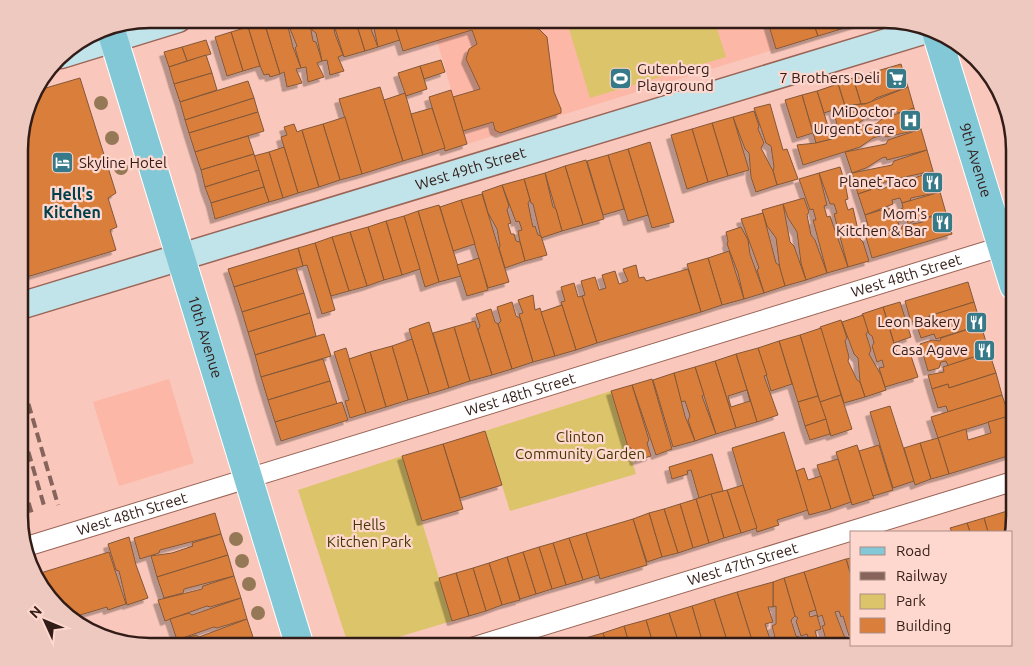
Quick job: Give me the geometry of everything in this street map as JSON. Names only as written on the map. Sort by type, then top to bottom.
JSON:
[{"type":"main road","name":"West 49th Street","points":[[28,304],[918,33]]},
{"type":"main road","name":"10th Avenue","points":[[112,34],[297,638]]},
{"type":"main road","name":"9th Avenue","points":[[939,41],[1005,235]]},
{"type":"street","name":"West 48th Street","points":[[31,545],[1005,245]]},
{"type":"street","name":"West 47th Street","points":[[853,531],[1005,485]]},
{"type":"street","name":"West 47th Street","points":[[503,638],[850,532]]},
{"type":"shaded area","points":[[396,28],[770,28],[776,49],[467,144],[437,41],[403,51]]},
{"type":"shaded area","points":[[169,379],[194,463],[119,486],[93,402]]},
{"type":"green space","name":"Gutenberg Playground","points":[[569,28],[717,28],[726,57],[590,98]]},
{"type":"green space","name":"Clinton Community Garden","points":[[611,391],[636,474],[510,511],[485,431]]},
{"type":"green space","name":"Hells Kitchen Park","points":[[402,456],[452,621],[395,638],[346,638],[298,490]]},
{"type":"building","points":[[248,28],[266,28],[280,74],[270,77],[269,74],[264,75]]},
{"type":"building","points":[[248,28],[260,66],[243,71],[231,32]]},
{"type":"building","points":[[266,28],[288,28],[301,68],[296,69],[302,83],[287,87],[284,72],[280,74]]},
{"type":"building","points":[[290,28],[311,28],[313,41],[316,42],[322,61],[317,63],[324,77],[308,82],[306,67],[301,68],[295,48],[297,46]]},
{"type":"building","points":[[311,28],[334,28],[343,55],[338,57],[344,71],[330,75],[327,60],[322,61],[316,33]]},
{"type":"building","points":[[335,28],[358,28],[365,51],[344,57]]},
{"type":"building","points":[[358,28],[371,28],[378,47],[365,51]]},
{"type":"building","points":[[374,28],[396,28],[400,40],[378,47]]},
{"type":"building","points":[[396,28],[539,29],[547,37],[554,92],[561,113],[500,133],[495,130],[493,122],[463,131],[453,97],[480,89],[466,59],[469,49],[477,44],[472,30],[403,51]]},
{"type":"building","points":[[770,28],[815,28],[818,36],[776,49]]},
{"type":"building","points":[[815,28],[837,28],[838,30],[818,36]]},
{"type":"building","points":[[231,32],[243,71],[227,76],[215,37]]},
{"type":"building","points":[[206,40],[211,54],[187,61],[182,47]]},
{"type":"building","points":[[182,47],[187,61],[169,67],[164,52]]},
{"type":"building","points":[[206,55],[212,73],[174,84],[169,67]]},
{"type":"building","points":[[441,60],[445,72],[424,79],[420,66]]},
{"type":"building","points":[[901,64],[908,87],[876,98],[870,103],[861,104],[853,78]]},
{"type":"building","points":[[420,66],[427,89],[406,96],[398,73]]},
{"type":"building","points":[[212,73],[217,90],[180,102],[174,84]]},
{"type":"building","name":"Skyline Hotel","points":[[80,78],[116,193],[108,198],[117,227],[110,230],[116,250],[28,277],[29,134],[34,110],[44,88]]},
{"type":"building","points":[[853,78],[861,104],[845,106],[838,83]]},
{"type":"building","points":[[248,81],[254,98],[185,120],[180,102]]},
{"type":"building","points":[[838,84],[845,106],[824,113],[817,91]]},
{"type":"building","points":[[380,87],[403,161],[362,174],[339,99]]},
{"type":"building","points":[[908,87],[914,108],[899,113],[895,111],[881,116],[869,116],[854,126],[839,131],[833,110],[848,105],[865,104]]},
{"type":"building","points":[[451,90],[467,144],[445,151],[429,97]]},
{"type":"building","points":[[817,91],[832,139],[816,143],[802,95]]},
{"type":"building","points":[[405,93],[423,155],[403,161],[384,100]]},
{"type":"building","points":[[802,95],[813,133],[797,138],[785,100]]},
{"type":"building","points":[[254,98],[258,112],[189,133],[185,120]]},
{"type":"building","points":[[770,104],[783,150],[787,149],[798,179],[777,185],[773,171],[771,146],[766,143],[754,108]]},
{"type":"building","points":[[432,108],[445,148],[423,155],[411,114]]},
{"type":"building","points":[[914,108],[921,129],[887,137],[883,135],[873,138],[860,147],[803,165],[797,145],[832,139],[830,133],[854,126],[876,124],[882,119]]},
{"type":"building","points":[[754,111],[759,126],[758,129],[764,143],[761,148],[773,171],[777,185],[756,192],[751,177],[749,153],[745,149],[733,117]]},
{"type":"building","points":[[258,112],[264,131],[195,152],[189,133]]},
{"type":"building","points":[[345,117],[362,174],[340,180],[323,124]]},
{"type":"building","points":[[733,117],[749,170],[728,176],[712,123]]},
{"type":"building","points":[[712,123],[728,176],[708,182],[692,129]]},
{"type":"building","points":[[294,124],[297,132],[302,130],[319,187],[298,193],[281,137],[287,135],[284,127]]},
{"type":"building","points":[[323,124],[340,180],[319,187],[302,130]]},
{"type":"building","points":[[692,129],[708,182],[687,189],[671,135]]},
{"type":"building","points":[[921,129],[927,150],[887,160],[886,157],[882,158],[866,168],[852,173],[845,152],[886,144],[888,140]]},
{"type":"building","points":[[248,136],[254,154],[201,170],[195,152]]},
{"type":"building","points":[[650,142],[674,222],[652,228],[628,149]]},
{"type":"building","points":[[284,147],[298,193],[283,198],[269,152]]},
{"type":"building","points":[[628,149],[648,215],[628,221],[608,155]]},
{"type":"building","points":[[927,150],[933,171],[893,178],[873,189],[858,194],[852,173],[892,165],[894,161]]},
{"type":"building","points":[[269,152],[283,198],[269,202],[254,156]]},
{"type":"building","points":[[254,154],[259,170],[205,187],[201,170]]},
{"type":"building","points":[[608,155],[624,209],[603,215],[587,161]]},
{"type":"building","points":[[586,160],[604,219],[583,225],[565,166]]},
{"type":"building","points":[[565,166],[583,225],[562,231],[545,173]]},
{"type":"building","points":[[840,167],[848,199],[845,200],[848,210],[853,208],[860,239],[863,242],[869,261],[848,267],[834,214],[837,213],[834,204],[830,204],[819,173]]},
{"type":"building","points":[[259,170],[264,187],[211,203],[205,187]]},
{"type":"building","points":[[933,171],[940,192],[911,198],[910,201],[902,203],[900,198],[892,200],[893,204],[865,215],[858,194],[876,188],[880,190],[903,180],[907,181]]},
{"type":"building","points":[[545,173],[553,207],[556,209],[562,231],[541,238],[533,204],[531,203],[524,179]]},
{"type":"building","points":[[819,173],[827,205],[824,206],[827,217],[830,216],[848,267],[827,273],[813,220],[816,220],[813,209],[810,210],[799,179]]},
{"type":"building","points":[[524,179],[530,200],[528,203],[533,227],[535,226],[538,235],[541,236],[547,255],[525,261],[518,231],[522,230],[519,221],[516,222],[502,185]]},
{"type":"building","points":[[502,185],[509,206],[507,210],[511,223],[508,224],[511,234],[514,234],[516,241],[520,242],[525,261],[505,268],[499,248],[497,229],[488,213],[482,192]]},
{"type":"building","points":[[264,187],[269,202],[215,219],[211,203]]},
{"type":"building","points":[[940,192],[946,213],[918,219],[908,224],[907,219],[898,222],[899,225],[888,231],[871,236],[865,215],[894,208],[895,211],[903,208],[902,203]]},
{"type":"building","points":[[482,194],[509,282],[488,288],[461,200]]},
{"type":"building","points":[[804,198],[809,212],[807,215],[811,235],[815,240],[827,273],[806,280],[801,263],[797,232],[788,218],[783,204]]},
{"type":"building","points":[[461,200],[475,244],[453,251],[440,207]]},
{"type":"building","points":[[783,204],[790,242],[794,246],[806,280],[785,286],[780,270],[776,238],[767,226],[762,210]]},
{"type":"building","points":[[439,205],[461,276],[439,282],[418,211]]},
{"type":"building","points":[[418,211],[439,282],[425,287],[404,216]]},
{"type":"building","points":[[763,213],[776,263],[779,265],[785,286],[764,293],[757,270],[759,268],[741,219]]},
{"type":"building","points":[[946,213],[952,234],[872,258],[866,237],[883,232],[886,234],[901,230],[902,226],[923,222],[924,219]]},
{"type":"building","points":[[404,216],[420,269],[402,275],[386,221]]},
{"type":"building","points":[[386,221],[402,275],[384,280],[368,227]]},
{"type":"building","points":[[368,227],[384,280],[367,286],[350,232]]},
{"type":"building","points":[[741,227],[748,240],[750,254],[764,293],[744,299],[738,273],[727,244],[726,232]]},
{"type":"building","points":[[350,232],[367,286],[349,291],[332,237]]},
{"type":"building","points":[[332,237],[349,291],[331,296],[315,243]]},
{"type":"building","points":[[315,243],[335,310],[322,314],[307,265],[303,266],[298,248]]},
{"type":"building","points":[[298,248],[303,266],[234,287],[228,269]]},
{"type":"building","points":[[729,251],[744,299],[722,305],[708,258]]},
{"type":"building","points":[[479,258],[488,290],[467,296],[457,265]]},
{"type":"building","points":[[708,258],[722,305],[701,312],[687,264]]},
{"type":"building","points":[[636,265],[639,278],[644,277],[646,281],[688,269],[701,312],[597,343],[582,296],[585,295],[581,281],[595,277],[599,290],[606,288],[602,275],[615,271],[619,284],[628,281],[623,269]]},
{"type":"building","points":[[296,268],[304,293],[242,312],[234,287]]},
{"type":"building","points":[[968,282],[974,302],[911,322],[905,301]]},
{"type":"building","points":[[574,283],[578,297],[582,296],[597,343],[576,350],[561,302],[565,301],[561,287]]},
{"type":"building","points":[[304,293],[310,313],[248,332],[242,312]]},
{"type":"building","points":[[533,295],[535,310],[540,308],[555,356],[533,362],[519,314],[523,313],[518,300]]},
{"type":"building","points":[[512,302],[516,316],[520,318],[533,362],[512,369],[498,324],[501,321],[497,307]]},
{"type":"building","points":[[900,302],[911,337],[894,343],[883,307]]},
{"type":"building","points":[[974,302],[981,325],[936,339],[934,334],[921,338],[917,326],[930,322],[929,316]]},
{"type":"building","points":[[562,305],[576,350],[555,356],[541,312]]},
{"type":"building","points":[[883,307],[898,357],[910,353],[918,377],[885,387],[879,368],[884,367],[882,360],[877,362],[872,346],[874,343],[872,336],[869,334],[862,314]]},
{"type":"building","points":[[491,309],[495,322],[498,324],[512,369],[492,375],[478,330],[480,326],[476,314]]},
{"type":"building","points":[[310,313],[316,336],[255,355],[248,332]]},
{"type":"building","points":[[863,315],[871,350],[869,354],[881,375],[886,390],[865,397],[860,382],[858,358],[854,354],[842,322]]},
{"type":"building","points":[[841,320],[847,338],[845,341],[849,357],[848,361],[857,380],[860,382],[865,397],[844,403],[820,327]]},
{"type":"building","points":[[475,321],[492,375],[470,381],[454,327]]},
{"type":"building","points":[[429,322],[449,388],[429,394],[409,329]]},
{"type":"building","points":[[981,325],[989,352],[948,366],[946,361],[941,362],[939,368],[928,371],[920,344],[932,340],[940,341],[941,338]]},
{"type":"building","points":[[454,327],[470,381],[449,388],[433,333]]},
{"type":"building","points":[[821,328],[841,395],[820,402],[800,335]]},
{"type":"building","points":[[324,334],[331,356],[261,377],[255,355]]},
{"type":"building","points":[[800,335],[818,396],[798,402],[779,341]]},
{"type":"building","points":[[412,339],[429,394],[408,400],[392,346]]},
{"type":"building","points":[[779,341],[792,384],[771,391],[758,348]]},
{"type":"building","points":[[392,346],[408,400],[386,407],[370,352]]},
{"type":"building","points":[[346,348],[366,413],[350,418],[345,401],[349,400],[334,352]]},
{"type":"building","points":[[758,348],[767,375],[764,376],[778,415],[757,422],[736,354]]},
{"type":"building","points":[[370,352],[386,407],[366,413],[349,359]]},
{"type":"building","points":[[989,352],[996,373],[949,388],[948,384],[932,389],[928,375],[944,372],[943,367]]},
{"type":"building","points":[[736,354],[757,422],[736,428],[715,361]],"holes":[[[747,390],[750,401],[731,407],[728,396]]]},
{"type":"building","points":[[323,359],[330,381],[268,400],[261,377]]},
{"type":"building","points":[[715,361],[736,428],[716,434],[695,367]]},
{"type":"building","points":[[695,367],[704,395],[702,396],[716,434],[695,441],[688,420],[690,416],[685,401],[681,402],[674,373]]},
{"type":"building","points":[[674,373],[685,416],[695,441],[673,447],[653,380]]},
{"type":"building","points":[[996,373],[1002,395],[948,412],[946,406],[938,408],[932,389],[948,384],[949,388]]},
{"type":"building","points":[[652,379],[672,449],[656,455],[632,385]]},
{"type":"building","points":[[330,381],[337,404],[275,422],[268,400]]},
{"type":"building","points":[[632,385],[649,440],[647,443],[651,456],[635,461],[631,448],[628,447],[611,391]]},
{"type":"building","points":[[841,395],[852,429],[831,436],[820,402]]},
{"type":"building","points":[[1002,395],[1005,404],[1005,417],[938,438],[931,417]]},
{"type":"building","points":[[818,396],[826,419],[805,426],[798,402]]},
{"type":"building","points":[[342,402],[348,420],[281,441],[275,422]]},
{"type":"building","points":[[890,406],[914,481],[893,488],[870,412]]},
{"type":"building","points":[[1005,417],[1005,457],[949,474],[938,438],[966,429],[968,440],[991,433],[988,422]]},
{"type":"building","points":[[826,419],[830,434],[810,440],[805,426]]},
{"type":"building","points":[[485,431],[502,485],[460,498],[443,444]]},
{"type":"building","points":[[784,432],[808,510],[777,520],[779,525],[757,532],[732,448]]},
{"type":"building","points":[[938,438],[949,474],[931,479],[920,443]]},
{"type":"building","points":[[920,443],[931,479],[915,485],[904,448]]},
{"type":"building","points":[[443,444],[463,509],[422,521],[402,456]]},
{"type":"building","points":[[857,445],[874,498],[852,505],[836,452]]},
{"type":"building","points":[[879,445],[893,490],[873,496],[859,451]]},
{"type":"building","points":[[712,454],[723,491],[699,498],[691,470],[687,471],[688,474],[672,479],[669,467]]},
{"type":"building","points":[[838,459],[851,502],[831,509],[817,465]]},
{"type":"building","points":[[804,468],[808,480],[821,476],[831,509],[809,515],[796,471]]},
{"type":"building","points":[[743,485],[757,528],[741,533],[727,490]]},
{"type":"building","points":[[727,490],[741,533],[724,538],[711,494]]},
{"type":"building","points":[[711,494],[724,538],[709,543],[696,499]]},
{"type":"building","points":[[696,499],[709,543],[693,548],[680,504]]},
{"type":"building","points":[[680,504],[693,548],[678,553],[664,509]]},
{"type":"building","points":[[664,509],[678,553],[662,557],[649,513]]},
{"type":"building","points":[[1005,512],[1004,531],[988,531],[984,518]]},
{"type":"building","points":[[215,513],[221,534],[160,550],[159,553],[140,559],[134,538]]},
{"type":"building","points":[[649,513],[662,557],[647,562],[633,519]]},
{"type":"building","points":[[984,518],[988,531],[970,531],[967,523]]},
{"type":"building","points":[[633,519],[647,565],[600,579],[586,533]]},
{"type":"building","points":[[967,523],[970,531],[952,531],[950,528]]},
{"type":"building","points":[[586,533],[599,575],[583,580],[569,538]]},
{"type":"building","points":[[221,534],[228,555],[157,577],[151,556],[172,553],[193,546],[192,543]]},
{"type":"building","points":[[129,537],[136,565],[148,598],[127,605],[119,571],[116,570],[108,544]]},
{"type":"building","points":[[569,538],[583,580],[566,585],[553,543]]},
{"type":"building","points":[[553,543],[566,585],[552,589],[539,547]]},
{"type":"building","points":[[539,547],[552,589],[536,594],[523,552]]},
{"type":"building","points":[[109,552],[126,604],[108,610],[107,607],[78,615],[70,609],[70,596],[57,596],[42,573]]},
{"type":"building","points":[[523,552],[536,594],[520,599],[507,557]]},
{"type":"building","points":[[228,555],[234,576],[184,589],[183,593],[164,598],[157,577]]},
{"type":"building","points":[[507,557],[520,600],[502,605],[489,563]]},
{"type":"building","points":[[850,558],[850,572],[846,559]]},
{"type":"building","points":[[846,559],[850,572],[850,636],[843,616],[841,617],[839,611],[835,612],[845,638],[826,638],[822,626],[825,625],[822,615],[818,617],[804,572]]},
{"type":"building","points":[[489,563],[502,605],[486,611],[473,568]]},
{"type":"building","points":[[473,568],[486,611],[469,616],[456,573]]},
{"type":"building","points":[[804,572],[816,610],[809,612],[810,617],[817,615],[821,629],[815,631],[817,638],[808,638],[807,634],[801,636],[796,621],[798,618],[795,616],[784,578]]},
{"type":"building","points":[[456,573],[469,616],[452,621],[439,578]]},
{"type":"building","points":[[234,576],[241,598],[210,607],[207,606],[165,621],[158,600],[202,589],[203,586]]},
{"type":"building","points":[[784,578],[795,616],[791,620],[796,636],[802,638],[775,638],[772,626],[776,624],[776,606],[773,607],[773,582]]},
{"type":"building","points":[[773,582],[773,607],[768,607],[773,622],[765,624],[770,638],[751,638],[737,592]]},
{"type":"building","points":[[737,592],[751,638],[726,638],[714,599]]},
{"type":"building","points":[[241,598],[247,619],[217,628],[214,627],[183,638],[176,638],[170,619],[189,613],[192,615]]},
{"type":"building","points":[[714,599],[726,638],[701,638],[692,606]]},
{"type":"building","points":[[692,606],[701,638],[677,638],[669,613]]},
{"type":"building","points":[[669,613],[677,638],[651,638],[646,620]]},
{"type":"building","points":[[247,619],[253,638],[185,638],[196,635],[199,637]]},
{"type":"building","points":[[646,620],[651,638],[627,638],[624,626]]},
{"type":"building","points":[[624,626],[627,638],[604,638],[603,633]]},
{"type":"building","points":[[603,633],[604,638],[586,638]]},
{"type":"railway","points":[[28,402],[58,505]]},
{"type":"railway","points":[[28,451],[45,509]]},
{"type":"railway","points":[[28,501],[32,514]]},
{"type":"place","name":"Gutenberg Playground","points":[[621,78]]},
{"type":"place","name":"7 Brothers Deli","points":[[896,78]]},
{"type":"place","name":"MiDoctor Urgent Care","points":[[911,121]]},
{"type":"place","name":"Skyline Hotel","points":[[63,163]]},
{"type":"place","name":"Planet Taco","points":[[933,182]]},
{"type":"place","name":"Mom's Kitchen & Bar","points":[[943,223]]},
{"type":"place","name":"Leon Bakery","points":[[976,322]]},
{"type":"place","name":"Casa Agave","points":[[984,350]]},
{"type":"district","name":"Hell's Kitchen","points":[[72,203]]}]
